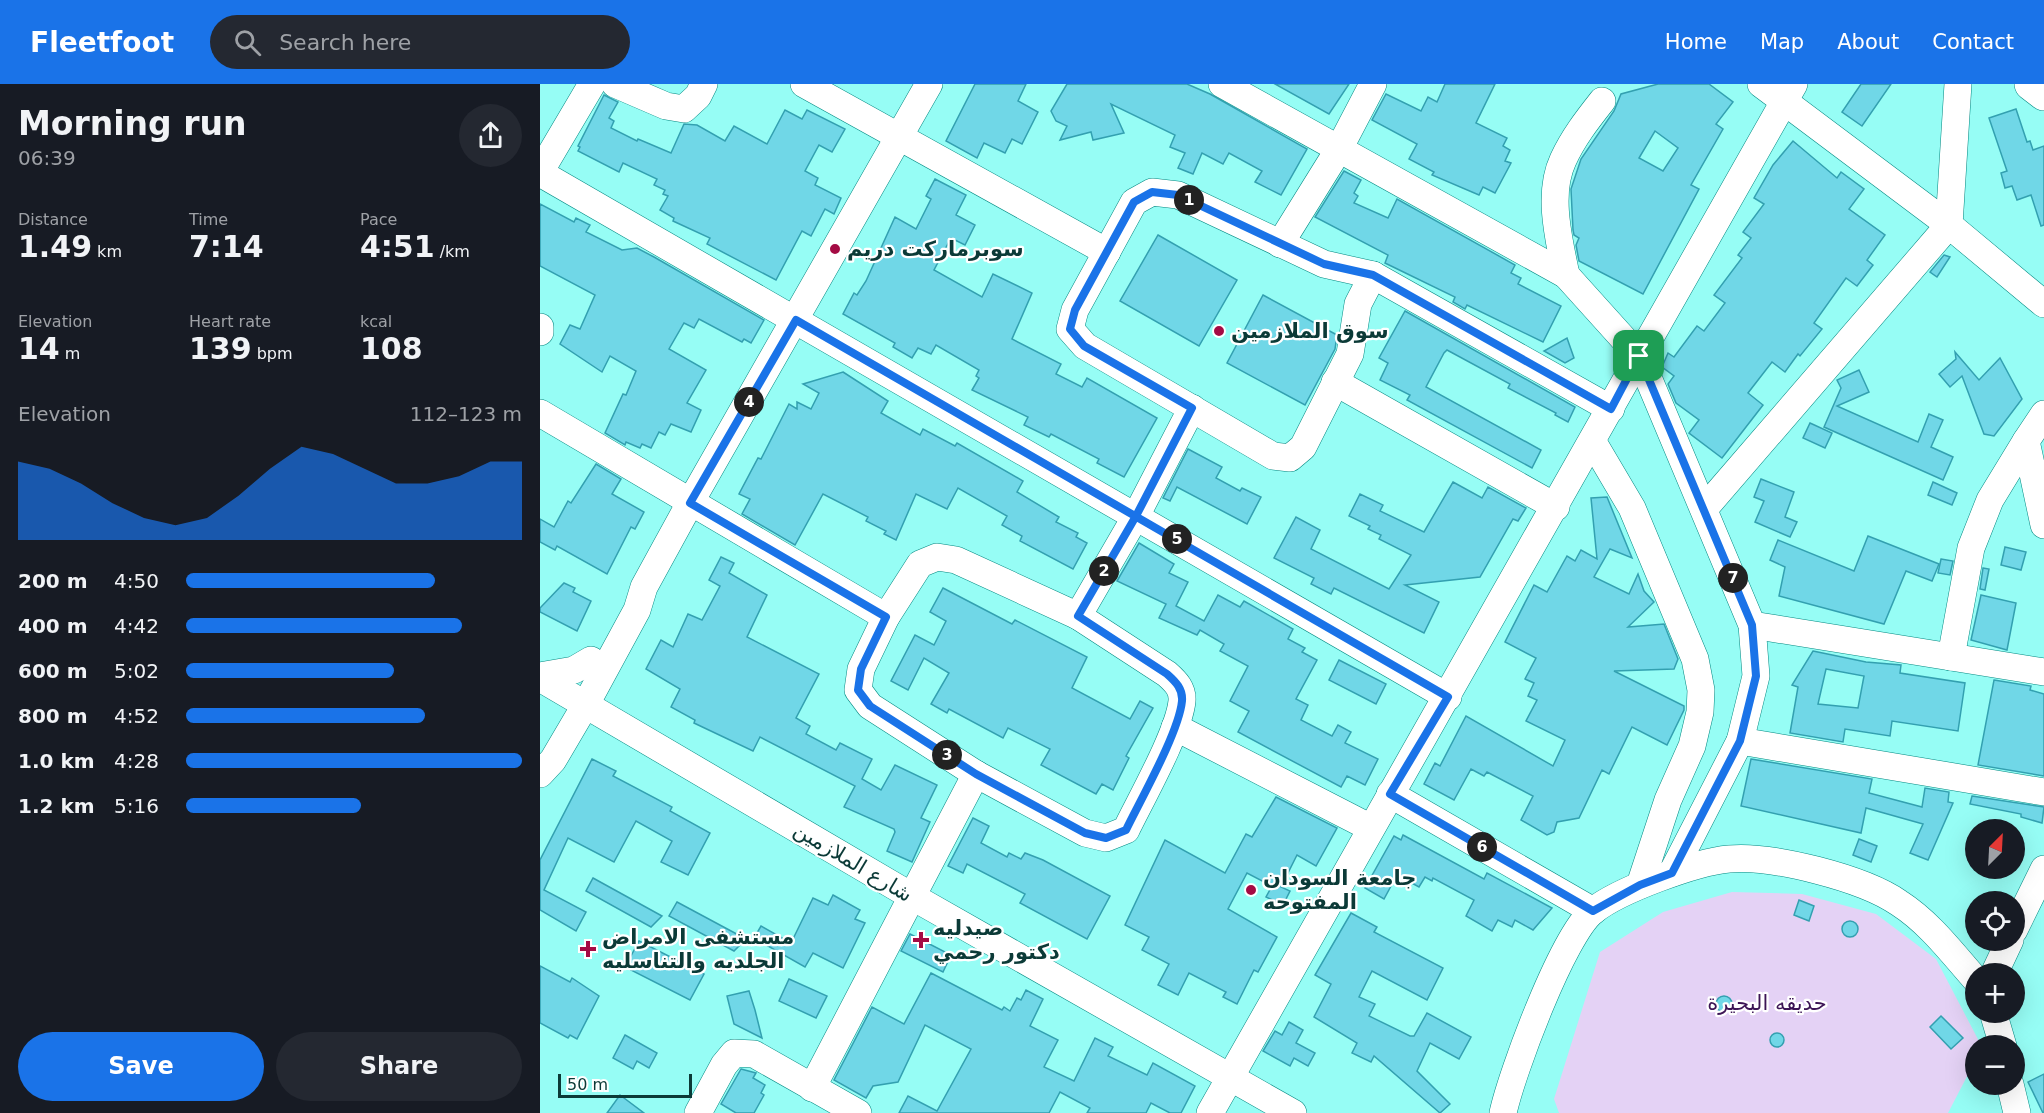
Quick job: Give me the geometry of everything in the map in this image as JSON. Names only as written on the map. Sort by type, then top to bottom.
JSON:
[{"type":"main road","points":[[2031,84],[2044,94]]},
{"type":"street","points":[[592,84],[540,172],[1448,697]]},
{"type":"street","points":[[615,84],[666,106],[684,109],[698,96],[704,84]]},
{"type":"street","points":[[804,84],[897,138],[1107,252]]},
{"type":"street","points":[[540,755],[637,610],[644,587],[690,503],[929,84]]},
{"type":"street","points":[[1222,84],[1566,275],[1639,356],[1752,625],[1756,676],[1740,741],[1672,873]]},
{"type":"street","points":[[1280,244],[1339,149],[1373,84]]},
{"type":"street","points":[[1761,84],[1789,94],[2044,304]]},
{"type":"street","points":[[1704,509],[1949,225],[1958,84]]},
{"type":"street","points":[[1210,1113],[1789,94]]},
{"type":"street","points":[[1566,275],[1557,228],[1557,190],[1561,162],[1576,135],[1602,102]]},
{"type":"street","points":[[1373,275],[1358,304],[1350,354],[1303,447],[1290,458],[1274,456],[1084,346],[1070,329],[1075,310],[1134,202],[1152,192],[1178,195],[1324,264],[1373,275],[1611,409]]},
{"type":"street","points":[[540,327],[540,332]]},
{"type":"street","points":[[1335,382],[1556,507]]},
{"type":"street","points":[[1078,616],[1136,516],[1192,408]]},
{"type":"street","points":[[540,413],[886,617]]},
{"type":"street","points":[[1951,657],[1971,548],[1990,500],[2044,414]]},
{"type":"street","points":[[2026,441],[2044,525]]},
{"type":"street","points":[[1593,442],[1632,508],[1695,659],[1701,690],[1700,712],[1692,746],[1668,800],[1640,885]]},
{"type":"street","points":[[937,557],[956,560],[1078,616],[1167,674],[1179,684],[1182,700],[1175,727],[1126,830],[1106,838],[1085,833],[976,774],[870,706],[858,690],[861,669],[886,617],[920,564],[937,557]]},
{"type":"street","points":[[540,774],[553,760],[591,660],[627,602],[644,587]]},
{"type":"street","points":[[1752,625],[2044,672]]},
{"type":"street","points":[[540,677],[574,670],[591,660]]},
{"type":"street","name":"شارع الملازمين","points":[[540,677],[913,897],[1293,1113]]},
{"type":"street","points":[[1175,727],[1371,828]]},
{"type":"street","points":[[1740,741],[2044,792]]},
{"type":"street","points":[[812,1088],[976,774]]},
{"type":"street","points":[[1390,794],[1593,911]]},
{"type":"street","points":[[1503,1113],[1509,1086],[1569,945],[1593,911],[1640,885],[1672,873],[1729,859],[1786,863],[1863,885],[1898,902],[1928,925],[1965,967]]},
{"type":"street","points":[[2025,907],[2044,868]]},
{"type":"street","points":[[698,1113],[724,1065],[734,1053],[754,1054],[858,1113]]},
{"type":"street","points":[[2013,1095],[2017,1113]]},
{"type":"green space","name":"حديقه البحيرة","points":[[1732,892],[1802,894],[1876,914],[1936,959],[1965,1014],[1965,1023],[1969,1023],[1976,1035],[1965,1035],[1965,1080],[1948,1113],[1559,1113],[1554,1099],[1600,952],[1663,912]]},
{"type":"building","points":[[975,84],[1026,84],[1018,101],[1038,112],[1022,144],[1012,139],[1005,153],[984,143],[977,158],[946,141]]},
{"type":"building","points":[[1067,84],[1187,84],[1210,94],[1307,149],[1281,195],[1255,182],[1262,171],[1229,153],[1223,164],[1202,153],[1193,174],[1178,168],[1185,153],[1170,147],[1175,135],[1111,104],[1124,133],[1093,140],[1091,132],[1060,140],[1067,126],[1056,121],[1051,111]]},
{"type":"building","points":[[1275,84],[1349,84],[1329,114]]},
{"type":"building","points":[[1445,84],[1495,84],[1476,123],[1507,138],[1503,146],[1510,150],[1505,161],[1511,163],[1495,193],[1483,187],[1479,195],[1432,175],[1434,172],[1409,159],[1417,144],[1372,120],[1386,94],[1421,111],[1428,97],[1437,102]]},
{"type":"building","points":[[1658,84],[1709,84],[1733,102],[1716,124],[1723,129],[1691,185],[1699,189],[1643,294],[1579,261],[1576,245],[1579,238],[1574,235],[1573,230],[1571,189],[1581,159],[1614,111],[1621,94]],"holes":[[[1655,131],[1678,148],[1663,171],[1639,158]]]},
{"type":"building","points":[[1861,84],[1891,84],[1862,126],[1842,112]]},
{"type":"building","points":[[604,95],[618,102],[609,118],[614,121],[611,128],[637,141],[638,139],[671,153],[684,124],[697,125],[725,141],[734,126],[767,144],[785,110],[802,119],[807,110],[845,129],[832,152],[819,145],[805,171],[818,178],[815,185],[841,198],[834,214],[825,209],[811,236],[802,231],[776,280],[707,244],[710,238],[673,221],[674,218],[660,210],[668,196],[663,194],[665,190],[654,185],[657,179],[623,163],[619,172],[578,151],[580,147],[578,146]]},
{"type":"building","points":[[2016,109],[2027,142],[2030,141],[2033,150],[2044,146],[2044,225],[2041,226],[2031,195],[2017,200],[2012,186],[2005,188],[2001,173],[2007,171],[1989,118]]},
{"type":"building","points":[[1793,141],[1837,178],[1841,172],[1864,189],[1849,209],[1885,235],[1867,260],[1873,265],[1857,286],[1846,278],[1814,323],[1822,329],[1800,356],[1798,354],[1785,372],[1772,362],[1748,393],[1763,405],[1722,458],[1689,433],[1699,420],[1676,403],[1668,384],[1674,376],[1662,367],[1668,353],[1674,357],[1697,326],[1704,331],[1725,303],[1714,295],[1742,258],[1738,255],[1751,238],[1743,232],[1764,204],[1754,198],[1773,165]]},
{"type":"building","points":[[1344,171],[1361,180],[1354,193],[1358,196],[1354,203],[1388,218],[1397,199],[1515,265],[1511,273],[1521,278],[1518,284],[1561,306],[1543,342],[1467,305],[1465,309],[1453,302],[1455,297],[1385,263],[1388,255],[1315,217]]},
{"type":"building","points":[[935,179],[966,195],[956,215],[975,225],[965,245],[951,238],[934,270],[982,297],[993,274],[1032,293],[1012,339],[1061,364],[1056,374],[1082,387],[1087,378],[1157,418],[1124,477],[1097,463],[1099,459],[1051,434],[1049,437],[1024,425],[1028,417],[972,390],[979,378],[976,376],[979,370],[936,345],[931,354],[918,348],[912,358],[893,347],[895,343],[843,314],[854,293],[857,295],[866,281],[895,217],[916,229],[931,199],[926,196]]},
{"type":"building","points":[[540,204],[574,222],[576,218],[590,225],[586,232],[622,250],[637,248],[764,320],[751,343],[744,339],[742,342],[699,319],[694,328],[684,323],[669,349],[706,370],[687,403],[701,410],[691,432],[671,424],[665,435],[659,432],[651,448],[642,444],[640,448],[626,442],[625,445],[605,433],[636,371],[610,356],[602,372],[560,344],[570,325],[580,329],[595,295],[540,266]]},
{"type":"building","points":[[1158,235],[1237,280],[1199,346],[1120,301]]},
{"type":"building","points":[[1944,255],[1950,257],[1937,277],[1930,272]]},
{"type":"building","points":[[1263,295],[1337,335],[1335,349],[1305,405],[1227,363]]},
{"type":"building","points":[[1405,311],[1575,407],[1568,422],[1555,415],[1556,413],[1508,388],[1510,384],[1447,350],[1444,353],[1426,387],[1541,450],[1532,468],[1407,400],[1410,395],[1380,380],[1388,363],[1379,358]]},
{"type":"building","points":[[1567,338],[1574,358],[1565,363],[1544,351]]},
{"type":"building","points":[[1955,352],[1979,380],[2000,358],[2022,399],[1994,436],[1984,434],[1962,376],[1950,387],[1939,374],[1956,359]]},
{"type":"building","points":[[1859,370],[1869,392],[1837,406],[1918,442],[1929,414],[1943,420],[1931,447],[1953,457],[1943,480],[1824,427],[1841,388],[1837,380]]},
{"type":"building","points":[[843,372],[888,401],[881,413],[920,435],[923,429],[955,446],[957,443],[1023,481],[1017,492],[1059,517],[1056,522],[1078,533],[1076,537],[1087,543],[1073,569],[1020,541],[1022,536],[1002,525],[1007,516],[958,488],[947,509],[916,494],[896,540],[884,534],[886,531],[866,521],[868,517],[823,494],[795,545],[742,514],[750,499],[739,494],[758,458],[761,459],[789,404],[797,409],[797,402],[811,409],[819,393],[803,384]]},
{"type":"building","points":[[1810,423],[1832,433],[1825,448],[1803,438]]},
{"type":"building","points":[[1188,449],[1222,467],[1216,478],[1240,491],[1242,488],[1261,497],[1247,524],[1177,487],[1170,501],[1163,498]]},
{"type":"building","points":[[596,464],[621,479],[612,494],[644,512],[635,529],[631,527],[607,574],[557,546],[555,550],[540,542],[540,519],[554,527],[568,501],[571,503]]},
{"type":"building","points":[[1761,479],[1794,492],[1785,517],[1797,522],[1790,537],[1755,522],[1764,501],[1754,497]]},
{"type":"building","points":[[1453,482],[1482,498],[1488,487],[1526,508],[1518,521],[1513,519],[1480,577],[1405,585],[1439,602],[1424,633],[1334,588],[1331,594],[1311,584],[1314,578],[1274,558],[1296,517],[1320,530],[1311,549],[1389,589],[1411,555],[1379,539],[1381,535],[1368,529],[1370,526],[1349,516],[1360,494],[1383,505],[1380,511],[1424,532]]},
{"type":"building","points":[[1933,482],[1957,493],[1952,505],[1928,495]]},
{"type":"building","points":[[1607,497],[1632,558],[1610,549],[1594,577],[1629,594],[1638,574],[1644,591],[1654,602],[1628,627],[1664,624],[1678,659],[1674,669],[1614,671],[1684,706],[1684,710],[1667,745],[1632,727],[1609,774],[1602,770],[1579,818],[1557,822],[1554,832],[1547,835],[1521,820],[1533,796],[1487,772],[1484,776],[1471,769],[1454,800],[1424,784],[1435,763],[1440,766],[1466,716],[1553,766],[1565,740],[1526,721],[1537,700],[1528,696],[1534,683],[1525,679],[1536,658],[1505,642],[1534,585],[1547,592],[1567,556],[1575,561],[1581,550],[1597,559],[1591,498]]},
{"type":"building","points":[[1868,536],[1939,564],[1932,581],[1906,571],[1884,624],[1779,596],[1785,567],[1770,560],[1778,540],[1854,571]]},
{"type":"building","points":[[1139,543],[1174,564],[1169,573],[1188,582],[1176,606],[1204,621],[1218,595],[1240,607],[1244,601],[1293,629],[1288,639],[1305,648],[1302,652],[1317,660],[1296,699],[1308,705],[1301,720],[1332,736],[1338,725],[1351,732],[1345,743],[1378,759],[1365,785],[1347,776],[1341,787],[1238,732],[1249,711],[1230,701],[1248,666],[1220,651],[1224,644],[1200,630],[1197,635],[1159,618],[1166,604],[1117,581]]},
{"type":"building","points":[[2005,547],[2026,552],[2021,570],[2001,565]]},
{"type":"building","points":[[721,557],[734,563],[729,573],[767,595],[747,637],[819,674],[796,718],[810,726],[806,734],[836,750],[840,743],[872,759],[862,779],[881,790],[895,765],[937,785],[921,818],[930,822],[912,862],[887,851],[895,832],[894,829],[844,807],[855,786],[760,737],[753,751],[694,723],[695,720],[671,707],[680,689],[646,669],[661,640],[673,647],[688,614],[702,620],[720,586],[709,580]]},
{"type":"building","points":[[1941,559],[1953,561],[1950,575],[1938,573]]},
{"type":"building","points":[[1983,568],[1989,569],[1985,590],[1980,589]]},
{"type":"building","points":[[564,583],[575,588],[573,592],[591,601],[577,631],[540,612],[540,608]]},
{"type":"building","points":[[943,588],[1012,624],[1015,620],[1087,657],[1072,688],[1130,719],[1140,701],[1153,708],[1126,756],[1129,758],[1113,790],[1102,784],[1096,794],[1041,765],[1050,749],[1008,728],[1003,738],[949,709],[947,713],[931,704],[949,673],[924,658],[908,690],[891,681],[915,635],[934,645],[946,621],[930,612]]},
{"type":"building","points":[[1981,595],[2016,603],[2007,650],[1971,640]]},
{"type":"building","points":[[1813,651],[1866,662],[1901,665],[1900,673],[1965,683],[1958,731],[1892,721],[1890,736],[1845,729],[1843,742],[1790,733],[1798,687],[1792,685]],"holes":[[[1826,669],[1864,676],[1858,708],[1818,704]]]},
{"type":"building","points":[[1339,660],[1386,684],[1376,704],[1329,680]]},
{"type":"building","points":[[1994,680],[2031,686],[2030,690],[2044,694],[2044,776],[1978,765]]},
{"type":"building","points":[[592,759],[616,771],[613,776],[672,807],[670,811],[710,833],[688,875],[661,862],[672,841],[636,821],[614,862],[568,838],[544,890],[586,912],[576,931],[540,910],[540,860]]},
{"type":"building","points":[[1751,759],[1872,779],[1869,793],[1922,807],[1925,788],[1949,792],[1948,802],[1953,803],[1928,860],[1910,853],[1923,824],[1866,808],[1861,833],[1741,806]]},
{"type":"building","points":[[1972,796],[2044,807],[2042,823],[2021,817],[2021,814],[1970,804]]},
{"type":"building","points":[[1276,797],[1337,828],[1316,866],[1297,855],[1281,887],[1290,891],[1283,905],[1266,897],[1272,886],[1247,873],[1228,909],[1277,937],[1258,972],[1254,970],[1237,1004],[1223,997],[1226,992],[1189,973],[1178,995],[1158,985],[1169,964],[1142,950],[1149,937],[1125,925],[1165,840],[1225,873],[1246,834],[1252,837]]},
{"type":"building","points":[[973,818],[989,826],[981,843],[1007,857],[1009,853],[1021,859],[1025,853],[1043,860],[1110,896],[1087,939],[1020,903],[1025,894],[967,864],[963,873],[948,866]]},
{"type":"building","points":[[1403,835],[1484,879],[1487,873],[1552,908],[1533,930],[1515,920],[1512,927],[1498,920],[1492,931],[1466,916],[1474,900],[1433,878],[1432,881],[1425,877],[1419,887],[1397,875],[1384,899],[1365,888],[1394,836],[1401,840]]},
{"type":"building","points":[[1859,839],[1877,846],[1871,862],[1853,855]]},
{"type":"building","points":[[593,878],[662,916],[651,927],[586,891]]},
{"type":"building","points":[[833,895],[860,910],[855,919],[865,923],[843,968],[813,953],[805,967],[754,938],[761,926],[791,943],[813,898],[828,905]]},
{"type":"building","points":[[1799,900],[1814,906],[1809,921],[1794,915]]},
{"type":"building","points":[[677,902],[746,939],[734,951],[669,916]]},
{"type":"building","points":[[1351,913],[1377,927],[1374,932],[1443,968],[1427,1000],[1372,971],[1359,997],[1375,1004],[1369,1016],[1410,1036],[1414,1036],[1427,1013],[1471,1037],[1459,1059],[1430,1043],[1417,1071],[1450,1104],[1440,1113],[1374,1056],[1371,1062],[1352,1053],[1357,1043],[1314,1017],[1331,984],[1315,975]]},
{"type":"building","points":[[1850,921],[1856,923],[1858,929],[1856,935],[1850,937],[1844,935],[1842,929],[1844,923]]},
{"type":"building","points":[[910,934],[951,955],[943,972],[901,951]]},
{"type":"building","points":[[639,941],[704,974],[690,1000],[625,967]]},
{"type":"building","points":[[540,966],[570,982],[572,978],[599,996],[577,1039],[570,1035],[568,1038],[540,1023]]},
{"type":"building","points":[[931,973],[1002,1010],[1004,1007],[1010,1011],[1017,998],[1021,1000],[1026,990],[1043,999],[1030,1026],[1058,1040],[1044,1067],[1074,1081],[1095,1038],[1113,1047],[1108,1056],[1147,1075],[1153,1063],[1195,1086],[1181,1113],[1170,1113],[1151,1103],[1146,1113],[1087,1113],[1090,1108],[1060,1092],[1049,1113],[899,1113],[908,1096],[937,1111],[971,1049],[925,1025],[898,1082],[873,1086],[866,1098],[834,1080],[872,1007],[904,1024]]},
{"type":"building","points":[[789,979],[827,996],[816,1018],[779,1001]]},
{"type":"building","points":[[749,991],[762,1038],[734,1024],[727,996]]},
{"type":"building","points":[[1724,996],[1732,1004],[1724,1012],[1716,1004]]},
{"type":"building","points":[[1941,1016],[1963,1038],[1951,1049],[1930,1027]]},
{"type":"building","points":[[1289,1022],[1303,1030],[1296,1043],[1315,1053],[1308,1066],[1294,1058],[1290,1066],[1263,1051],[1275,1031],[1282,1035]]},
{"type":"building","points":[[1774,1033],[1780,1033],[1784,1040],[1780,1047],[1774,1047],[1770,1043],[1770,1037]]},
{"type":"building","points":[[625,1035],[657,1053],[649,1068],[637,1061],[633,1069],[613,1058]]},
{"type":"building","points":[[741,1069],[756,1073],[753,1078],[765,1085],[761,1093],[764,1095],[754,1113],[736,1113],[721,1104]]},
{"type":"building","points":[[2044,1074],[2044,1113],[2043,1113],[2028,1082]]},
{"type":"building","points":[[620,1095],[644,1113],[607,1113]]},
{"type":"place","name":"سوبرماركت دريم","points":[[835,249]]},
{"type":"place","name":"سوق الملازمين","points":[[1219,331]]},
{"type":"place","name":"جامعة السودان المفتوحه","points":[[1251,890]]},
{"type":"place","name":"صيدليه دكتور رحمي","points":[[921,940]]},
{"type":"place","name":"مستشفى الامراض الجلديه والتناسليه","points":[[588,949]]},
{"type":"route","points":[[1639,356],[1611,409],[1373,275],[1324,264],[1178,195],[1152,192],[1134,202],[1075,310],[1070,329],[1084,346],[1192,408],[1136,516],[1078,616],[1167,674],[1179,684],[1182,700],[1175,727],[1126,830],[1106,838],[1085,833],[976,774],[870,706],[858,690],[861,669],[886,617],[690,503],[796,320],[1136,516],[1448,697],[1390,794],[1593,911],[1640,885],[1672,873],[1740,741],[1756,676],[1752,625],[1639,356]]}]
